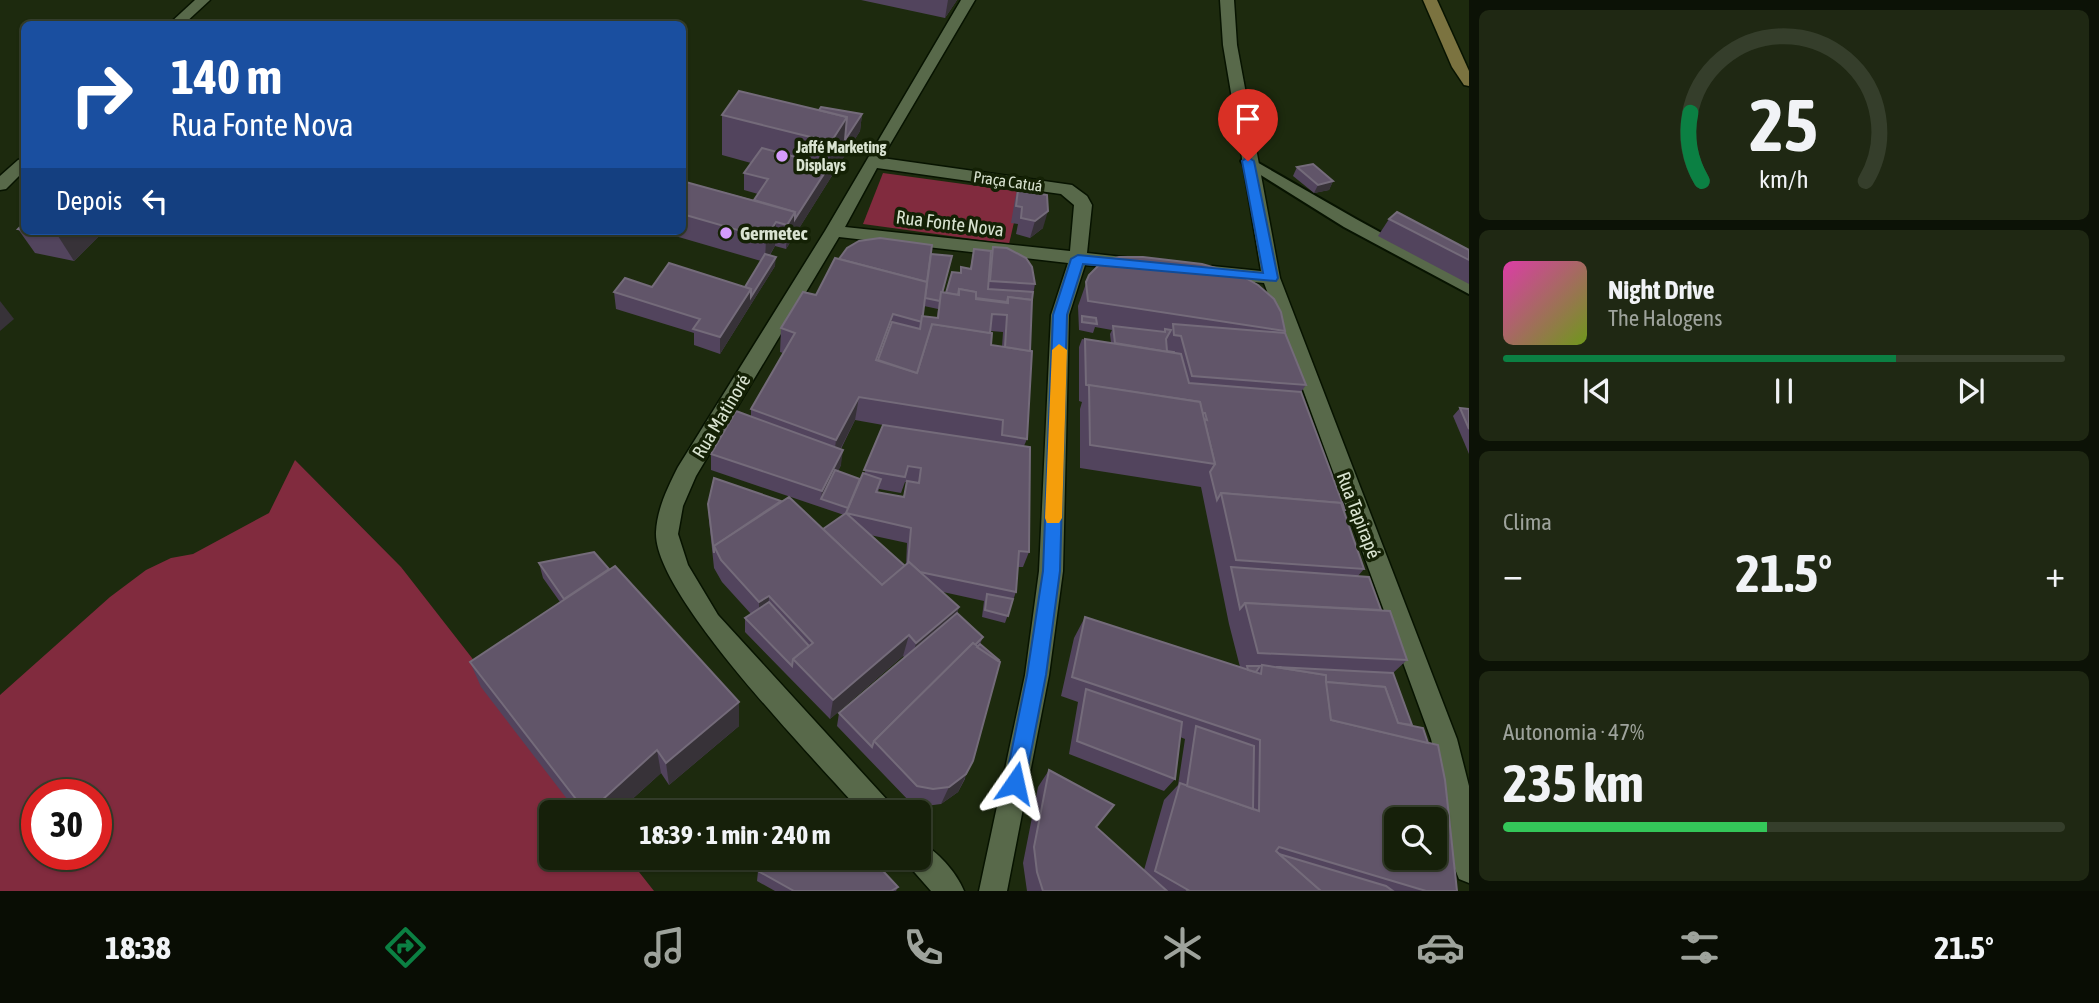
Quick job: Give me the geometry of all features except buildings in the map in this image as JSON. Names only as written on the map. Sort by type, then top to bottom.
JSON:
[{"type":"street","points":[[179,21],[203,0]]},
{"type":"street","name":"Rua Matinoré","points":[[868,800],[709,622],[677,568],[667,534],[672,506],[686,473],[835,231],[872,162],[968,0]]},
{"type":"street","name":"Rua Tapirapé","points":[[1227,0],[1230,45],[1248,161],[1271,278],[1444,740],[1460,803],[1469,869]]},
{"type":"street","points":[[1430,0],[1469,82]]},
{"type":"street","name":"Praça Catuá","points":[[872,162],[1066,189],[1075,194],[1083,205],[1078,259]]},
{"type":"street","points":[[0,185],[21,166]]},
{"type":"street","name":"Rua Fonte Nova","points":[[835,231],[1147,266]]},
{"type":"street","points":[[993,891],[1037,675],[1050,584],[1060,315],[1078,259]]},
{"type":"street","points":[[1188,270],[1271,278]]},
{"type":"street","points":[[931,870],[950,891]]},
{"type":"lane","points":[[1248,161],[1350,223],[1469,288]]},
{"type":"shaded area","points":[[883,173],[1021,192],[1009,244],[863,224]]},
{"type":"shaded area","points":[[295,460],[401,567],[583,800],[539,800],[539,870],[637,870],[654,891],[0,891],[0,695],[110,597],[146,570],[171,558],[193,554],[269,513]]},
{"type":"slow traffic","points":[[1053,518],[1059,350]]},
{"type":"place","name":"Jaffé Marketing Displays","points":[[782,156]]},
{"type":"place","name":"Germetec","points":[[726,233]]},
{"type":"route","points":[[1015,783],[1037,675],[1051,571],[1060,315],[1078,259],[1271,278],[1248,161]]}]
